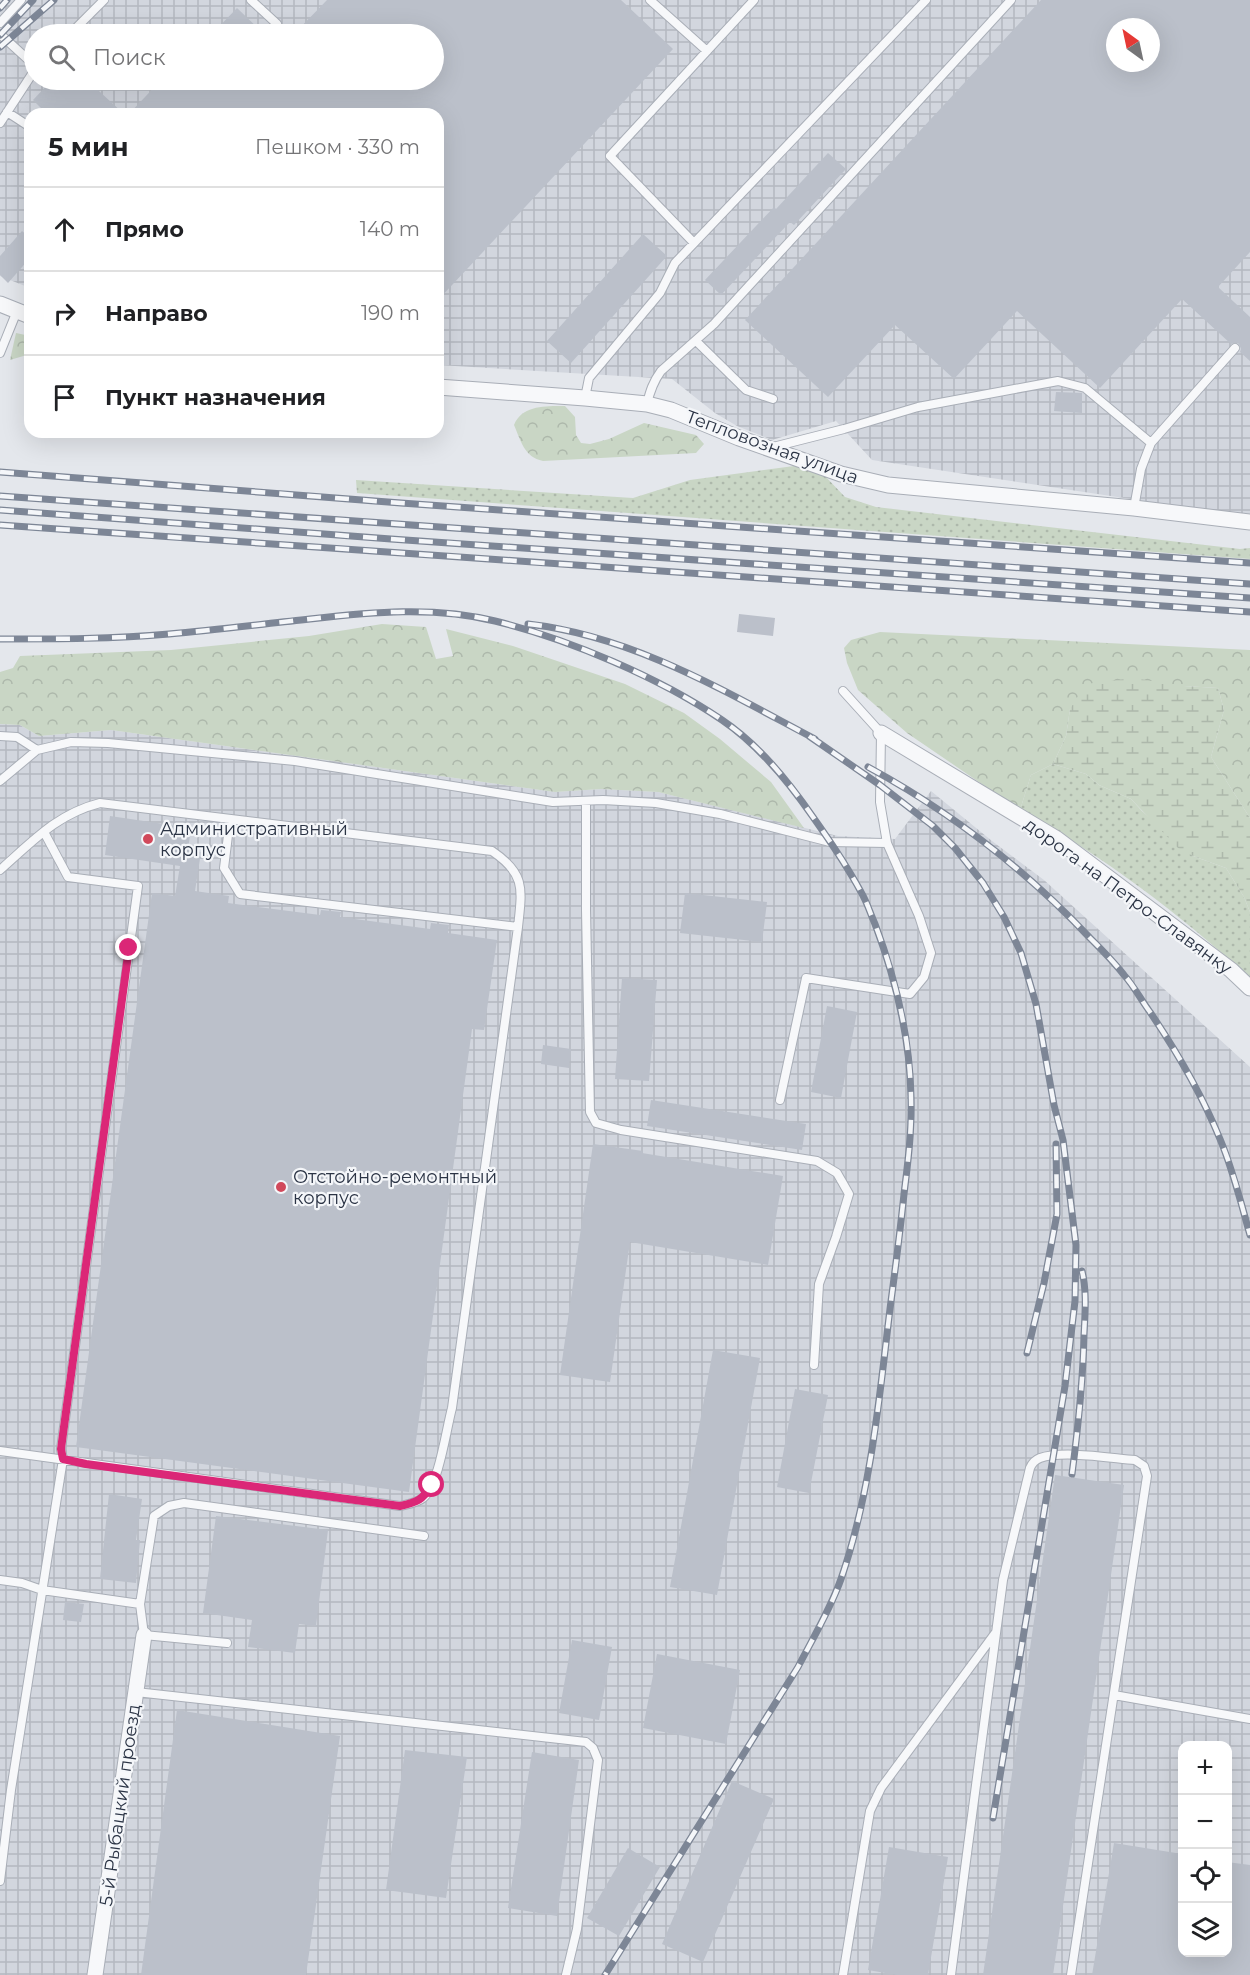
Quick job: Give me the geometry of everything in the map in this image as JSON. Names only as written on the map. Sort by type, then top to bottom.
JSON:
[{"type":"street","points":[[0,304],[23,313]]},
{"type":"street","name":"Тепловозная улица","points":[[444,387],[647,404],[671,410],[841,474],[888,485],[1134,508],[1250,522]]},
{"type":"street","name":"дорога на Петро-Славянку","points":[[881,733],[1057,839],[1231,970],[1250,988]]},
{"type":"street","name":"5-й Рыбацкий проезд","points":[[95,1975],[144,1635]]},
{"type":"lane","points":[[0,23],[21,0]]},
{"type":"lane","points":[[80,24],[104,0]]},
{"type":"lane","points":[[251,0],[277,24]]},
{"type":"lane","points":[[650,0],[707,51]]},
{"type":"lane","points":[[694,243],[610,156],[754,0]]},
{"type":"lane","points":[[585,398],[589,378],[595,368],[660,293],[675,263],[926,0]]},
{"type":"lane","points":[[647,404],[654,380],[661,371],[696,341],[1011,0]]},
{"type":"lane","points":[[0,34],[24,56]]},
{"type":"lane","points":[[0,123],[24,86]]},
{"type":"lane","points":[[7,112],[24,123]]},
{"type":"lane","points":[[0,353],[23,313]]},
{"type":"lane","points":[[696,341],[746,390],[772,399]]},
{"type":"lane","points":[[1134,508],[1141,470],[1151,443],[1235,348]]},
{"type":"lane","points":[[768,448],[918,407],[1058,381],[1085,388],[1151,443]]},
{"type":"lane","points":[[780,1100],[806,978],[910,994],[924,977],[931,952],[887,843],[880,802],[881,733],[843,690]]},
{"type":"lane","points":[[0,736],[17,737],[37,750]]},
{"type":"lane","points":[[0,781],[37,750],[71,742],[120,744],[295,761],[553,802],[656,803],[720,814],[830,842],[887,843]]},
{"type":"lane","points":[[586,801],[590,1112],[596,1123],[621,1130],[817,1161],[837,1173],[849,1194],[819,1284],[814,1365]]},
{"type":"lane","points":[[0,870],[59,819],[80,808],[100,803],[492,851],[508,861],[517,874],[521,893],[452,1408],[439,1467],[432,1485],[423,1498],[400,1506],[0,1451]]},
{"type":"lane","points":[[230,819],[224,868],[240,894],[518,927]]},
{"type":"lane","points":[[0,1881],[11,1790],[63,1459],[61,1449],[138,886],[68,877],[44,832]]},
{"type":"lane","points":[[951,1975],[1004,1580],[1030,1468],[1039,1458],[1053,1456],[1135,1460],[1144,1466],[1147,1476],[1071,1975]]},
{"type":"lane","points":[[227,1643],[144,1635],[140,1604],[154,1516],[169,1506],[184,1503],[219,1507],[424,1536]]},
{"type":"lane","points":[[0,1580],[22,1583],[42,1590],[140,1604]]},
{"type":"lane","points":[[843,1975],[870,1811],[881,1788],[997,1631]]},
{"type":"lane","points":[[136,1692],[586,1742],[598,1760],[577,1929],[566,1975]]},
{"type":"lane","points":[[1114,1695],[1250,1719]]},
{"type":"shaded area","points":[[0,0],[1250,0],[1250,517],[872,460],[836,421],[772,440],[737,426],[715,413],[672,379],[444,365],[444,108],[24,108],[24,286],[0,276]]},
{"type":"shaded area","points":[[0,724],[20,725],[39,736],[111,730],[555,792],[601,789],[658,792],[838,836],[895,839],[931,791],[1044,880],[1250,1067],[1250,1975],[0,1975]]},
{"type":"green space","points":[[16,333],[24,335],[24,356],[10,360]]},
{"type":"green space","points":[[565,406],[575,417],[576,435],[581,443],[590,444],[609,439],[644,423],[696,435],[704,444],[696,453],[543,461],[531,456],[524,448],[514,425],[518,418],[535,408]]},
{"type":"green space","points":[[794,466],[825,476],[845,497],[876,507],[1240,549],[1250,548],[1250,559],[357,493],[356,480],[633,498],[690,480]]},
{"type":"green space","points":[[382,624],[426,627],[436,659],[453,656],[446,629],[513,646],[625,684],[684,713],[720,739],[771,782],[804,828],[658,792],[601,789],[555,792],[111,730],[39,736],[20,725],[0,724],[0,672],[13,668],[20,656],[171,650],[309,636]]},
{"type":"green space","points":[[880,632],[1250,650],[1250,818],[1211,757],[1224,710],[1218,688],[1184,686],[1070,709],[1066,736],[1053,764],[1031,775],[1020,810],[907,733],[858,690],[847,663],[844,648],[851,640]]},
{"type":"green space","points":[[1133,678],[1184,686],[1218,688],[1224,710],[1211,757],[1250,818],[1250,912],[1244,897],[1226,868],[1178,848],[1131,799],[1099,785],[1086,774],[1053,764],[1066,736],[1070,709],[1086,684]]},
{"type":"green space","points":[[1053,764],[1086,774],[1099,785],[1131,799],[1193,856],[1226,868],[1244,897],[1250,912],[1250,978],[1140,887],[1081,846],[1020,810],[1031,775]]},
{"type":"building","points":[[327,0],[621,0],[673,49],[444,294],[444,108],[135,108],[152,90],[444,90],[444,24],[304,24]]},
{"type":"building","points":[[1041,0],[1250,0],[1250,252],[1218,287],[1250,317],[1250,361],[1240,352],[1239,344],[1236,342],[1231,344],[1182,299],[1100,388],[1017,311],[954,379],[895,325],[828,397],[745,320]]},
{"type":"building","points":[[237,8],[254,24],[222,24]]},
{"type":"building","points":[[42,90],[98,90],[117,108],[41,108],[33,100]]},
{"type":"building","points":[[828,153],[846,169],[794,225],[790,222],[721,295],[705,280]]},
{"type":"building","points":[[22,231],[24,233],[24,265],[8,283],[0,275],[0,256]]},
{"type":"building","points":[[643,234],[667,256],[571,363],[547,341]]},
{"type":"building","points":[[1056,392],[1082,393],[1082,413],[1054,411]]},
{"type":"building","points":[[739,614],[775,618],[773,636],[737,632]]},
{"type":"building","name":"Отстойно-ремонтный корпус","points":[[110,816],[191,828],[188,850],[201,852],[195,891],[229,896],[228,903],[320,915],[321,910],[341,912],[340,917],[430,929],[431,923],[449,925],[448,933],[497,940],[484,1030],[472,1029],[409,1492],[76,1447],[152,893],[175,896],[180,866],[105,855]]},
{"type":"building","points":[[685,893],[767,902],[762,942],[680,933]]},
{"type":"building","points":[[622,978],[657,980],[649,1081],[615,1079]]},
{"type":"building","points":[[827,1006],[857,1012],[841,1098],[811,1092]]},
{"type":"building","points":[[543,1045],[571,1049],[569,1068],[541,1064]]},
{"type":"building","points":[[651,1100],[806,1124],[802,1150],[647,1126]]},
{"type":"building","points":[[593,1144],[783,1176],[768,1265],[630,1242],[610,1382],[560,1375]]},
{"type":"building","points":[[713,1350],[760,1358],[717,1595],[670,1587]]},
{"type":"building","points":[[795,1389],[828,1395],[809,1493],[777,1487]]},
{"type":"building","points":[[1055,1475],[1124,1485],[1053,1975],[983,1975]]},
{"type":"building","points":[[109,1494],[142,1499],[136,1540],[140,1540],[136,1583],[100,1579]]},
{"type":"building","points":[[216,1516],[328,1530],[316,1626],[299,1624],[295,1653],[248,1647],[252,1620],[203,1613]]},
{"type":"building","points":[[65,1602],[84,1604],[81,1622],[63,1620]]},
{"type":"building","points":[[572,1640],[612,1647],[599,1720],[559,1713]]},
{"type":"building","points":[[657,1654],[740,1670],[726,1744],[643,1728]]},
{"type":"building","points":[[177,1710],[340,1736],[306,1975],[141,1975]]},
{"type":"building","points":[[405,1750],[467,1757],[446,1898],[386,1890]]},
{"type":"building","points":[[532,1752],[579,1760],[557,1916],[508,1908]]},
{"type":"building","points":[[732,1781],[774,1799],[703,1962],[662,1944]]},
{"type":"building","points":[[1114,1843],[1178,1853],[1178,1957],[1232,1957],[1232,1863],[1250,1865],[1250,1975],[1092,1975]]},
{"type":"building","points":[[889,1847],[948,1857],[928,1975],[897,1975],[868,1970]]},
{"type":"building","points":[[628,1848],[660,1867],[619,1936],[587,1918]]},
{"type":"railway","points":[[0,8],[7,0]]},
{"type":"railway","points":[[0,35],[33,0]]},
{"type":"railway","points":[[26,24],[54,0]]},
{"type":"railway","points":[[0,47],[24,26]]},
{"type":"railway","points":[[0,472],[401,503],[1250,563]]},
{"type":"railway","points":[[0,496],[1250,584]]},
{"type":"railway","points":[[0,510],[1250,598]]},
{"type":"railway","points":[[0,525],[1250,612]]},
{"type":"railway","points":[[0,639],[148,636],[356,614],[403,612],[472,616],[553,638],[583,649],[671,689],[736,730],[772,764],[793,790],[838,854],[865,900],[883,945],[905,1031],[911,1109],[908,1158],[882,1377],[873,1446],[860,1513],[837,1590],[798,1667],[605,1975]]},
{"type":"railway","points":[[528,624],[567,630],[641,653],[712,685],[815,739]]},
{"type":"railway","points":[[809,736],[880,785],[933,826],[955,848],[983,883],[1004,917],[1021,953],[1036,1004],[1054,1105],[1063,1140],[1076,1245],[1075,1301],[1065,1386],[993,1818]]},
{"type":"railway","points":[[868,767],[929,803],[1014,866],[1065,913],[1128,979],[1170,1043],[1205,1106],[1229,1163],[1250,1235]]},
{"type":"railway","points":[[1027,1353],[1044,1283],[1057,1214],[1056,1144]]},
{"type":"railway","points":[[1072,1474],[1083,1353],[1085,1286],[1082,1271]]},
{"type":"place","name":"Административный корпус","points":[[148,839]]},
{"type":"place","name":"Отстойно-ремонтный корпус","points":[[281,1187]]},
{"type":"route","points":[[129,948],[61,1449],[63,1459],[400,1506],[423,1498],[432,1485]]}]
